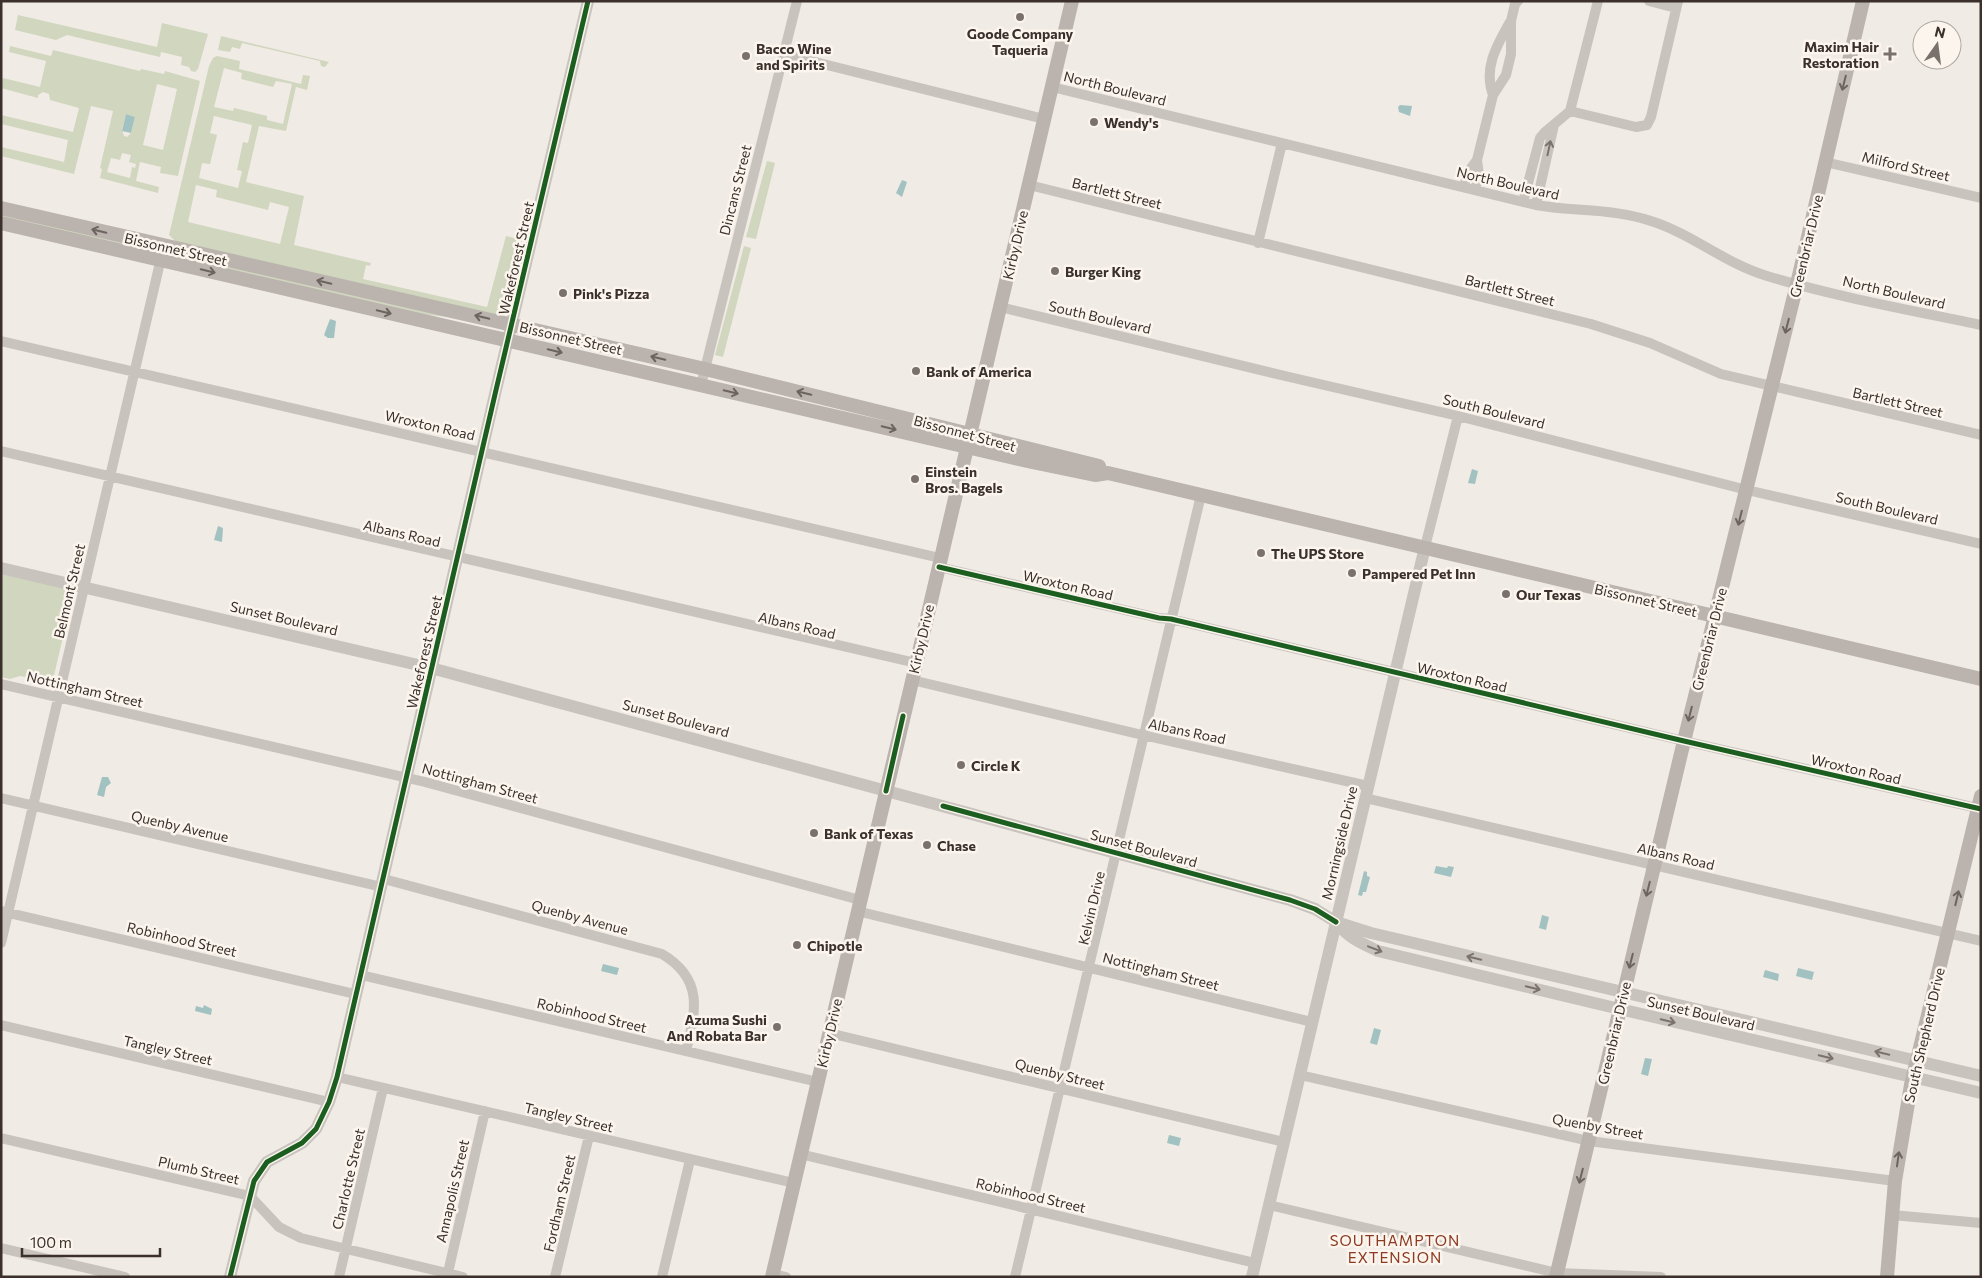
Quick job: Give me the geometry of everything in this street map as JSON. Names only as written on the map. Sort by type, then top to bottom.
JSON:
[{"type":"main road","name":"Kirby Drive","points":[[777,1276],[800,1154],[1072,1]]},
{"type":"main road","name":"Greenbriar Drive","points":[[1557,1275],[1654,864],[1797,284],[1863,1]]},
{"type":"main road","name":"Bissonnet Street","points":[[1,208],[512,324],[826,398],[1095,475],[1108,473],[1201,494],[1981,679]]},
{"type":"main road","name":"Bissonnet Street","points":[[1,223],[822,413],[969,440]]},
{"type":"main road","points":[[822,413],[826,398]]},
{"type":"main road","name":"South Shepherd Drive","points":[[1887,1277],[1895,1181],[1913,1077],[1980,804]]},
{"type":"street","name":"Wakeforest Street","points":[[230,1277],[254,1182],[267,1162],[302,1143],[316,1129],[329,1102],[337,1077],[588,1]]},
{"type":"street","name":"Dincans Street","points":[[701,385],[797,1]]},
{"type":"street","points":[[1523,202],[1540,138],[1570,112],[1598,1]]},
{"type":"street","points":[[1570,112],[1636,127],[1647,125],[1651,117],[1677,4],[1649,1]]},
{"type":"street","points":[[1493,95],[1489,72],[1496,48],[1511,21],[1516,2]]},
{"type":"street","points":[[1475,190],[1479,175],[1477,160],[1493,95],[1506,75],[1511,54],[1511,21]]},
{"type":"street","points":[[783,54],[1044,119]]},
{"type":"street","name":"North Boulevard","points":[[1052,87],[1536,205],[1559,209],[1603,210],[1629,214],[1677,231],[1746,268],[1765,276],[1981,325]]},
{"type":"street","points":[[1536,205],[1554,126]]},
{"type":"street","points":[[1258,243],[1282,143]]},
{"type":"street","points":[[1464,188],[1468,172],[1477,160]]},
{"type":"street","name":"Milford Street","points":[[1825,162],[1981,198]]},
{"type":"street","points":[[1533,164],[1545,166]]},
{"type":"street","name":"Bartlett Street","points":[[1029,185],[1590,324],[1650,343],[1721,374],[1981,435]]},
{"type":"street","name":"Belmont Street","points":[[1,943],[5,912],[33,806],[164,246]]},
{"type":"street","name":"South Boulevard","points":[[1000,307],[1458,416],[1747,490],[1981,544]]},
{"type":"street","name":"Wroxton Road","points":[[1,341],[482,451],[939,562],[1159,618],[1172,619],[1684,741],[1980,804]]},
{"type":"street","name":"Morningside Drive","points":[[1252,1277],[1458,416]]},
{"type":"street","name":"Albans Road","points":[[1,451],[916,664]]},
{"type":"street","name":"Kelvin Drive","points":[[1015,1277],[1201,494]]},
{"type":"street","name":"Sunset Boulevard","points":[[1,568],[432,668],[1290,900],[1315,909],[1336,922],[1371,933],[1981,1076]]},
{"type":"street","name":"Albans Road","points":[[912,680],[1144,735],[1654,864],[1981,941]]},
{"type":"street","name":"Nottingham Street","points":[[1,684],[407,778],[859,906],[1088,967],[1312,1022]]},
{"type":"street","name":"Quenby Avenue","points":[[1,798],[383,883],[662,954],[680,968],[692,986],[695,1009],[686,1051]]},
{"type":"street","name":"Robinhood Street","points":[[5,912],[356,994]]},
{"type":"street","name":"Sunset Boulevard","points":[[1336,922],[1344,934],[1378,951],[1620,1010],[1981,1093]]},
{"type":"street","name":"Robinhood Street","points":[[361,975],[818,1082]]},
{"type":"street","name":"Tangley Street","points":[[1,1025],[329,1102]]},
{"type":"street","name":"Quenby Street","points":[[829,1032],[1284,1142]]},
{"type":"street","name":"Quenby Street","points":[[1300,1075],[1590,1141],[1895,1181]]},
{"type":"street","name":"Tangley Street","points":[[337,1077],[794,1183]]},
{"type":"street","name":"Charlotte Street","points":[[339,1277],[383,1088]]},
{"type":"street","name":"Annapolis Street","points":[[447,1275],[484,1111]]},
{"type":"street","name":"Fordham Street","points":[[555,1277],[588,1136]]},
{"type":"street","name":"Plumb Street","points":[[1,1138],[250,1196],[270,1218],[289,1233],[301,1238],[447,1275],[463,1277]]},
{"type":"street","name":"Robinhood Street","points":[[800,1154],[1255,1263]]},
{"type":"street","points":[[662,1277],[690,1160]]},
{"type":"street","points":[[1269,1205],[1557,1275],[1661,1277]]},
{"type":"street","points":[[1892,1215],[1981,1224]]},
{"type":"street","points":[[1,1248],[126,1277]]},
{"type":"green space","points":[[18,15],[157,47],[162,23],[208,34],[198,69],[195,72],[191,71],[189,67],[181,65],[182,57],[161,52],[160,57],[67,35],[56,40],[15,30]]},
{"type":"green space","points":[[221,36],[329,62],[325,67],[321,66],[320,61],[242,43],[240,49],[232,47],[230,52],[218,50]]},
{"type":"green space","points":[[10,46],[51,56],[53,50],[140,71],[141,69],[164,74],[165,71],[200,81],[178,176],[160,173],[161,167],[140,162],[136,181],[159,187],[158,193],[100,178],[102,169],[100,168],[113,111],[91,106],[74,174],[1,156],[1,147],[64,162],[68,140],[1,124],[1,115],[73,132],[79,108],[50,100],[49,94],[43,92],[38,95],[38,98],[1,88],[3,78],[40,87],[46,61],[9,52]],"holes":[[[157,84],[177,89],[163,150],[143,145]],[[126,114],[135,117],[131,133],[127,137],[124,136],[122,130]],[[122,153],[131,155],[129,162],[136,164],[135,168],[132,167],[130,178],[107,172],[111,158],[120,160]]]},
{"type":"green space","points":[[217,56],[240,61],[239,69],[301,84],[303,75],[310,76],[307,90],[296,87],[286,131],[259,126],[246,182],[304,196],[294,245],[371,263],[370,266],[366,265],[363,279],[487,307],[506,236],[527,241],[508,313],[501,318],[177,243],[169,235],[209,66],[213,58]],"holes":[[[224,68],[242,73],[241,79],[273,87],[276,81],[292,84],[283,124],[267,120],[267,116],[234,108],[233,111],[214,107]],[[214,116],[252,125],[248,143],[243,142],[237,170],[242,171],[238,188],[199,178],[202,163],[210,164],[217,135],[210,133]],[[196,185],[217,190],[216,197],[268,210],[270,202],[289,207],[280,244],[188,222]]]},
{"type":"green space","points":[[767,161],[775,163],[756,239],[746,237]]},
{"type":"green space","points":[[1,212],[158,249],[159,252],[157,254],[1,218]]},
{"type":"green space","points":[[744,246],[751,248],[723,357],[715,355]]},
{"type":"green space","points":[[177,254],[456,318],[421,314],[174,256]]},
{"type":"green space","points":[[1,574],[74,590],[51,688],[39,685],[30,678],[20,676],[10,679],[1,677]]},
{"type":"water","points":[[1400,105],[1412,106],[1410,116],[1399,112],[1398,107]]},
{"type":"water","points":[[126,114],[135,117],[131,133],[122,131]]},
{"type":"water","points":[[902,180],[907,182],[902,197],[896,193]]},
{"type":"water","points":[[330,319],[336,321],[334,338],[328,338],[324,335]]},
{"type":"water","points":[[1472,469],[1478,471],[1475,484],[1468,483]]},
{"type":"water","points":[[218,526],[223,528],[222,542],[214,540]]},
{"type":"water","points":[[102,777],[108,777],[111,783],[106,787],[104,797],[97,795]]},
{"type":"water","points":[[1436,866],[1454,867],[1451,877],[1434,873]]},
{"type":"water","points":[[1364,871],[1370,877],[1366,892],[1363,892],[1362,896],[1358,895]]},
{"type":"water","points":[[1542,915],[1549,917],[1546,930],[1539,928]]},
{"type":"water","points":[[603,964],[619,968],[617,975],[601,971]]},
{"type":"water","points":[[1798,968],[1814,972],[1812,980],[1796,976]]},
{"type":"water","points":[[1765,970],[1779,974],[1778,981],[1763,977]]},
{"type":"water","points":[[204,1005],[212,1009],[211,1015],[195,1011],[196,1006],[203,1008]]},
{"type":"water","points":[[1374,1028],[1381,1030],[1377,1045],[1370,1043]]},
{"type":"water","points":[[1645,1058],[1652,1059],[1648,1076],[1641,1074]]},
{"type":"water","points":[[1169,1135],[1181,1138],[1179,1146],[1167,1143]]},
{"type":"cycle path","points":[[230,1277],[254,1181],[267,1162],[302,1143],[316,1129],[329,1102],[337,1077],[588,1]]},
{"type":"cycle path","points":[[939,567],[1159,618],[1171,619],[1684,741],[1981,809]]},
{"type":"cycle path","points":[[886,791],[903,716]]},
{"type":"cycle path","points":[[943,806],[1290,900],[1315,909],[1336,922]]},
{"type":"place","name":"Goode Company Taqueria","points":[[1020,17]]},
{"type":"place","name":"Maxim Hair Restoration","points":[[1890,54]]},
{"type":"place","name":"Bacco Wine and Spirits","points":[[746,56]]},
{"type":"place","name":"Wendy's","points":[[1094,122]]},
{"type":"place","name":"Burger King","points":[[1055,271]]},
{"type":"place","name":"Pink's Pizza","points":[[563,293]]},
{"type":"place","name":"Bank of America","points":[[916,371]]},
{"type":"place","name":"Einstein Bros. Bagels","points":[[915,479]]},
{"type":"place","name":"The UPS Store","points":[[1261,553]]},
{"type":"place","name":"Pampered Pet Inn","points":[[1352,573]]},
{"type":"place","name":"Our Texas","points":[[1506,594]]},
{"type":"place","name":"Circle K","points":[[961,765]]},
{"type":"place","name":"Bank of Texas","points":[[814,833]]},
{"type":"place","name":"Chase","points":[[927,845]]},
{"type":"place","name":"Chipotle","points":[[797,945]]},
{"type":"place","name":"Azuma Sushi And Robata Bar","points":[[777,1027]]},
{"type":"district","name":"SOUTHAMPTON EXTENSION","points":[[1395,1248]]}]
